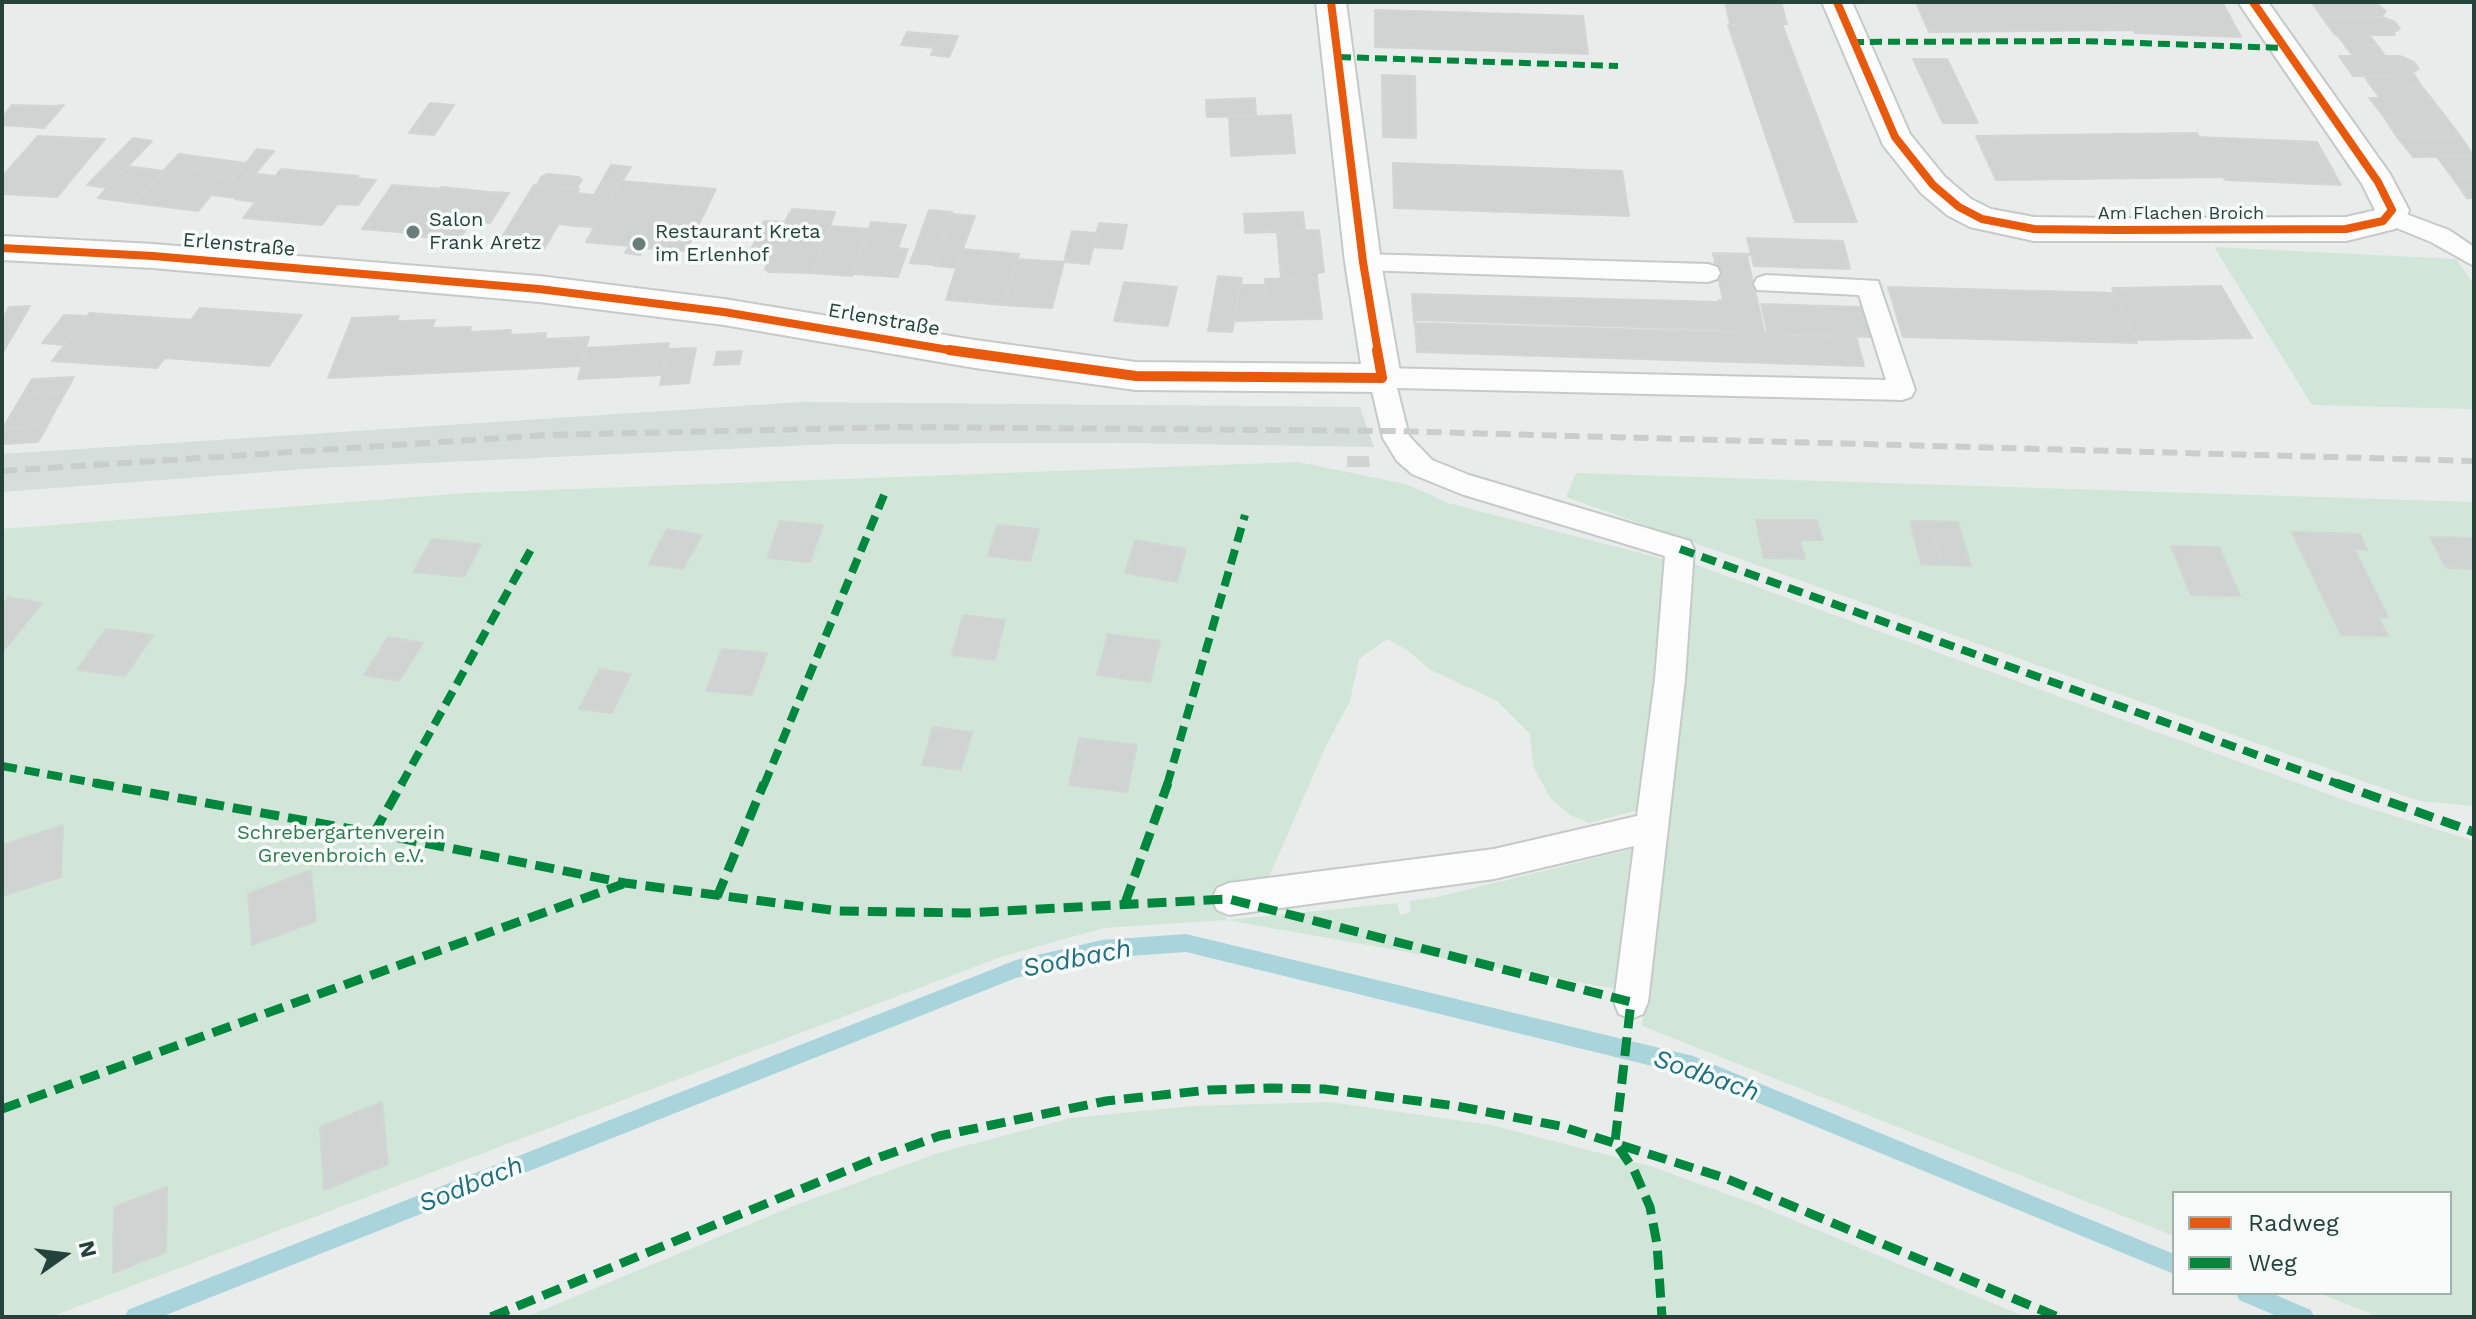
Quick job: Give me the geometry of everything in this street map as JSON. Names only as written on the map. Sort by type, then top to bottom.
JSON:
[{"type":"street","points":[[1331,2],[1363,262],[1382,378]]},
{"type":"street","name":"Am Flachen Broich","points":[[1837,2],[1895,137],[1940,191],[1959,207],[1982,219],[2018,228],[2346,229],[2372,225],[2390,216]]},
{"type":"street","points":[[2253,2],[2378,182],[2389,200],[2390,216]]},
{"type":"street","name":"Erlenstraße","points":[[2,248],[153,256],[539,289],[724,312],[975,354],[1136,376],[1382,378]]},
{"type":"lane","points":[[2390,216],[2440,236],[2474,258]]},
{"type":"lane","points":[[1363,262],[1708,273]]},
{"type":"lane","points":[[1631,1002],[1670,679],[1680,549],[1461,483],[1422,467],[1407,454],[1396,438],[1382,378],[1902,390],[1869,287],[1766,284]]},
{"type":"lane","points":[[1229,899],[1494,864],[1652,827]]},
{"type":"shaded area","points":[[802,402],[1360,407],[1374,447],[1120,443],[835,444],[320,468],[2,492],[2,454]]},
{"type":"green space","points":[[2214,247],[2456,259],[2474,285],[2474,409],[2312,405]]},
{"type":"green space","name":"Schrebergartenverein Grevenbroich e.V.","points":[[1298,462],[1406,484],[1448,503],[1667,560],[1642,809],[1589,823],[1570,815],[1550,798],[1533,766],[1530,734],[1497,701],[1431,670],[1407,650],[1387,639],[1359,659],[1350,701],[1326,746],[1266,884],[1229,899],[1226,920],[1104,928],[1001,957],[50,1317],[2,1317],[2,529],[466,493]]},
{"type":"green space","points":[[1576,473],[2474,502],[2474,806],[2419,801],[1566,497]]},
{"type":"green space","points":[[1691,563],[2350,802],[2474,841],[2474,1317],[2379,1317],[2324,1295],[2452,1295],[2452,1191],[2172,1191],[2172,1235],[1642,1026]]},
{"type":"green space","points":[[1637,848],[1623,990],[1226,920],[1397,903],[1400,915],[1411,912],[1409,901],[1437,897]]},
{"type":"green space","points":[[1330,1102],[1491,1125],[1650,1166],[1755,1204],[2026,1317],[526,1317],[793,1206],[938,1153],[1071,1118],[1192,1106]]},
{"type":"building","points":[[1725,2],[1781,2],[1787,24],[1730,24]]},
{"type":"building","points":[[1916,2],[2117,2],[2133,30],[1929,32]]},
{"type":"building","points":[[2117,2],[2222,2],[2241,37],[2135,33]]},
{"type":"building","points":[[2311,2],[2374,2],[2386,11],[2382,17],[2322,17]]},
{"type":"building","points":[[1375,10],[1583,16],[1588,54],[1375,47]]},
{"type":"building","points":[[2322,17],[2382,17],[2395,22],[2400,29],[2394,32],[2395,35],[2335,35]]},
{"type":"building","points":[[1782,24],[1857,222],[1795,222],[1728,25]]},
{"type":"building","points":[[907,32],[958,36],[949,57],[931,55],[934,48],[901,45]]},
{"type":"building","points":[[2337,35],[2369,35],[2377,45],[2345,45]]},
{"type":"building","points":[[2345,46],[2378,46],[2385,56],[2353,56]]},
{"type":"building","points":[[2339,56],[2400,56],[2414,62],[2419,69],[2412,73],[2415,75],[2353,76]]},
{"type":"building","points":[[1913,59],[1947,59],[1978,123],[1943,123]]},
{"type":"building","points":[[1382,75],[1415,76],[1416,138],[1383,137]]},
{"type":"building","points":[[2364,76],[2398,76],[2406,86],[2371,86]]},
{"type":"building","points":[[2398,76],[2415,76],[2422,87],[2406,87]]},
{"type":"building","points":[[2371,86],[2422,87],[2431,98],[2380,98]]},
{"type":"building","points":[[1255,98],[1256,116],[1207,117],[1206,100]]},
{"type":"building","points":[[2369,98],[2431,98],[2446,117],[2384,117]]},
{"type":"building","points":[[430,103],[454,105],[434,135],[409,133]]},
{"type":"building","points":[[12,105],[64,105],[44,128],[2,125],[2,118]]},
{"type":"building","points":[[1291,115],[1295,153],[1231,156],[1229,117]]},
{"type":"building","points":[[2384,117],[2446,117],[2461,137],[2397,137]]},
{"type":"building","points":[[2197,133],[2224,177],[1996,180],[1976,136]]},
{"type":"building","points":[[38,136],[105,139],[57,197],[2,194],[2,177]]},
{"type":"building","points":[[2199,137],[2317,142],[2341,185],[2225,180]]},
{"type":"building","points":[[2397,137],[2461,137],[2474,156],[2413,157]]},
{"type":"building","points":[[133,138],[152,141],[107,188],[87,185]]},
{"type":"building","points":[[257,149],[274,151],[236,198],[220,196]]},
{"type":"building","points":[[179,154],[245,163],[231,178],[203,175],[207,171],[168,166]]},
{"type":"building","points":[[2474,156],[2474,177],[2452,177],[2437,157]]},
{"type":"building","points":[[1393,163],[1622,171],[1629,216],[1394,208]]},
{"type":"building","points":[[611,165],[631,167],[594,227],[576,226]]},
{"type":"building","points":[[126,166],[164,171],[134,203],[98,198]]},
{"type":"building","points":[[168,166],[207,171],[203,175],[235,179],[220,196],[211,195],[198,211],[134,203]]},
{"type":"building","points":[[281,169],[358,176],[322,225],[243,218]]},
{"type":"building","points":[[257,174],[275,176],[255,202],[235,199]]},
{"type":"building","points":[[548,174],[579,177],[582,180],[576,189],[537,185],[541,177]]},
{"type":"building","points":[[2452,177],[2474,177],[2474,198],[2467,198]]},
{"type":"building","points":[[356,178],[376,180],[358,205],[337,204]]},
{"type":"building","points":[[620,181],[716,189],[686,251],[644,248],[640,255],[625,253],[629,246],[586,242]]},
{"type":"building","points":[[392,185],[440,189],[410,233],[362,229]]},
{"type":"building","points":[[534,185],[579,189],[544,249],[497,245]]},
{"type":"building","points":[[441,187],[490,192],[459,240],[409,236]]},
{"type":"building","points":[[490,192],[509,193],[490,223],[471,221]]},
{"type":"building","points":[[577,193],[594,195],[576,226],[559,224]]},
{"type":"building","points":[[792,209],[835,212],[834,216],[791,213]]},
{"type":"building","points":[[929,210],[952,212],[935,265],[910,263]]},
{"type":"building","points":[[1303,212],[1305,231],[1245,233],[1244,214]]},
{"type":"building","points":[[789,213],[834,216],[811,273],[768,272],[765,269]]},
{"type":"building","points":[[951,214],[975,216],[956,268],[935,266]]},
{"type":"building","points":[[764,221],[785,222],[768,263],[746,261]]},
{"type":"building","points":[[871,222],[906,225],[898,248],[908,249],[898,277],[853,274]]},
{"type":"building","points":[[1099,223],[1127,225],[1122,249],[1093,247]]},
{"type":"building","points":[[830,226],[869,229],[852,276],[811,273]]},
{"type":"building","points":[[1319,230],[1324,272],[1317,273],[1317,278],[1281,279],[1277,232]]},
{"type":"building","points":[[1072,231],[1097,233],[1089,264],[1064,262]]},
{"type":"building","points":[[1747,238],[1843,241],[1850,269],[1754,266]]},
{"type":"building","points":[[962,249],[1019,254],[1004,305],[946,300]]},
{"type":"building","points":[[1713,253],[1751,254],[1747,256],[1764,330],[1768,334],[1416,320],[1414,323],[1412,294],[1720,302],[1723,300]]},
{"type":"building","points":[[1017,259],[1064,262],[1052,308],[1004,305]]},
{"type":"building","points":[[1218,276],[1242,278],[1232,332],[1208,331]]},
{"type":"building","points":[[1317,278],[1322,319],[1268,320],[1265,279]]},
{"type":"building","points":[[1124,282],[1177,287],[1168,326],[1114,321]]},
{"type":"building","points":[[1241,285],[1265,285],[1268,320],[1234,321]]},
{"type":"building","points":[[2221,286],[2252,338],[2137,340],[2112,288]]},
{"type":"building","points":[[1888,287],[2114,293],[2137,343],[1903,337]]},
{"type":"building","points":[[1761,304],[1862,307],[1870,337],[1768,334]]},
{"type":"building","points":[[30,306],[2,354],[2,320],[9,307]]},
{"type":"building","points":[[200,308],[302,315],[269,366],[165,358],[157,368],[52,361],[89,313],[191,320]]},
{"type":"building","points":[[64,315],[87,316],[65,345],[42,343]]},
{"type":"building","points":[[399,316],[397,321],[435,320],[432,328],[471,327],[470,332],[511,330],[510,335],[546,333],[545,339],[589,337],[581,366],[328,378],[352,318]]},
{"type":"building","points":[[1415,323],[1856,336],[1864,366],[1417,352]]},
{"type":"building","points":[[669,343],[662,375],[578,379],[586,348]]},
{"type":"building","points":[[696,348],[689,383],[660,385],[668,349]]},
{"type":"building","points":[[742,351],[739,364],[714,365],[717,352]]},
{"type":"building","points":[[74,377],[65,393],[23,394],[32,379]]},
{"type":"building","points":[[65,393],[56,409],[13,411],[23,394]]},
{"type":"building","points":[[56,409],[47,426],[3,428],[13,411]]},
{"type":"building","points":[[47,426],[38,442],[2,444],[3,428]]},
{"type":"building","points":[[1348,457],[1368,457],[1369,466],[1348,466]]},
{"type":"building","points":[[1756,520],[1817,520],[1823,540],[1800,540],[1805,559],[1764,558]]},
{"type":"building","points":[[780,521],[823,525],[810,562],[767,558]]},
{"type":"building","points":[[1910,521],[1930,521],[1942,565],[1921,564]]},
{"type":"building","points":[[1930,521],[1958,522],[1971,566],[1942,565]]},
{"type":"building","points":[[997,525],[1039,529],[1030,561],[988,556]]},
{"type":"building","points":[[667,529],[702,535],[683,569],[649,564]]},
{"type":"building","points":[[2292,532],[2360,534],[2367,550],[2354,549],[2388,617],[2378,617],[2388,636],[2341,635]]},
{"type":"building","points":[[2430,537],[2474,538],[2474,569],[2446,568]]},
{"type":"building","points":[[432,539],[481,544],[464,577],[413,572]]},
{"type":"building","points":[[1135,540],[1186,549],[1177,582],[1125,573]]},
{"type":"building","points":[[2171,546],[2219,547],[2240,596],[2191,595]]},
{"type":"building","points":[[8,597],[42,603],[2,653],[2,605]]},
{"type":"building","points":[[963,615],[1005,620],[995,660],[952,655]]},
{"type":"building","points":[[106,629],[153,635],[125,676],[77,670]]},
{"type":"building","points":[[1108,634],[1160,641],[1150,682],[1097,675]]},
{"type":"building","points":[[388,637],[423,643],[399,681],[364,675]]},
{"type":"building","points":[[722,649],[767,653],[752,695],[706,691]]},
{"type":"building","points":[[600,669],[631,674],[612,713],[579,709]]},
{"type":"building","points":[[933,727],[972,732],[961,770],[922,765]]},
{"type":"building","points":[[1079,738],[1137,745],[1127,792],[1069,785]]},
{"type":"building","points":[[63,825],[61,877],[2,896],[2,845]]},
{"type":"building","points":[[311,870],[316,921],[252,945],[248,894]]},
{"type":"building","points":[[382,1102],[388,1164],[324,1190],[320,1127]]},
{"type":"building","points":[[167,1187],[166,1252],[113,1273],[114,1207]]},
{"type":"waterway","name":"Sodbach","points":[[135,1317],[1016,969],[1102,949],[1186,943],[1693,1066],[2172,1263]]},
{"type":"waterway","name":"Sodbach","points":[[2251,1295],[2304,1317]]},
{"type":"railway","points":[[2,471],[549,435],[900,427],[1393,431],[2474,461]]},
{"type":"marked path","points":[[1852,42],[2080,41],[2285,48]]},
{"type":"marked path","points":[[1339,57],[1618,66]]},
{"type":"marked path","points":[[717,897],[884,495]]},
{"type":"marked path","points":[[1125,903],[1165,792],[1245,515]]},
{"type":"marked path","points":[[374,833],[534,544]]},
{"type":"marked path","points":[[1680,549],[2474,832]]},
{"type":"marked path","points":[[2,766],[374,833],[625,883],[838,911],[967,913],[1229,899],[1631,1002],[1615,1142],[1634,1170],[1650,1207],[1657,1244],[1662,1317]]},
{"type":"marked path","points":[[2,1109],[623,884]]},
{"type":"marked path","points":[[491,1317],[872,1160],[939,1136],[1106,1101],[1209,1090],[1270,1088],[1324,1089],[1456,1106],[1560,1126],[1725,1178],[2058,1317]]},
{"type":"cycle path","points":[[2,248],[153,256],[539,289],[724,312],[975,354],[1136,376],[1382,378],[1363,262],[1331,2]]},
{"type":"cycle path","points":[[1837,2],[1895,137],[1933,185],[1959,207],[1982,219],[2034,229],[2116,230],[2346,229],[2383,221],[2392,210],[2378,182],[2253,2]]},
{"type":"place","name":"Salon Frank Aretz","points":[[413,232]]},
{"type":"place","name":"Restaurant Kreta im Erlenhof","points":[[639,244]]}]
